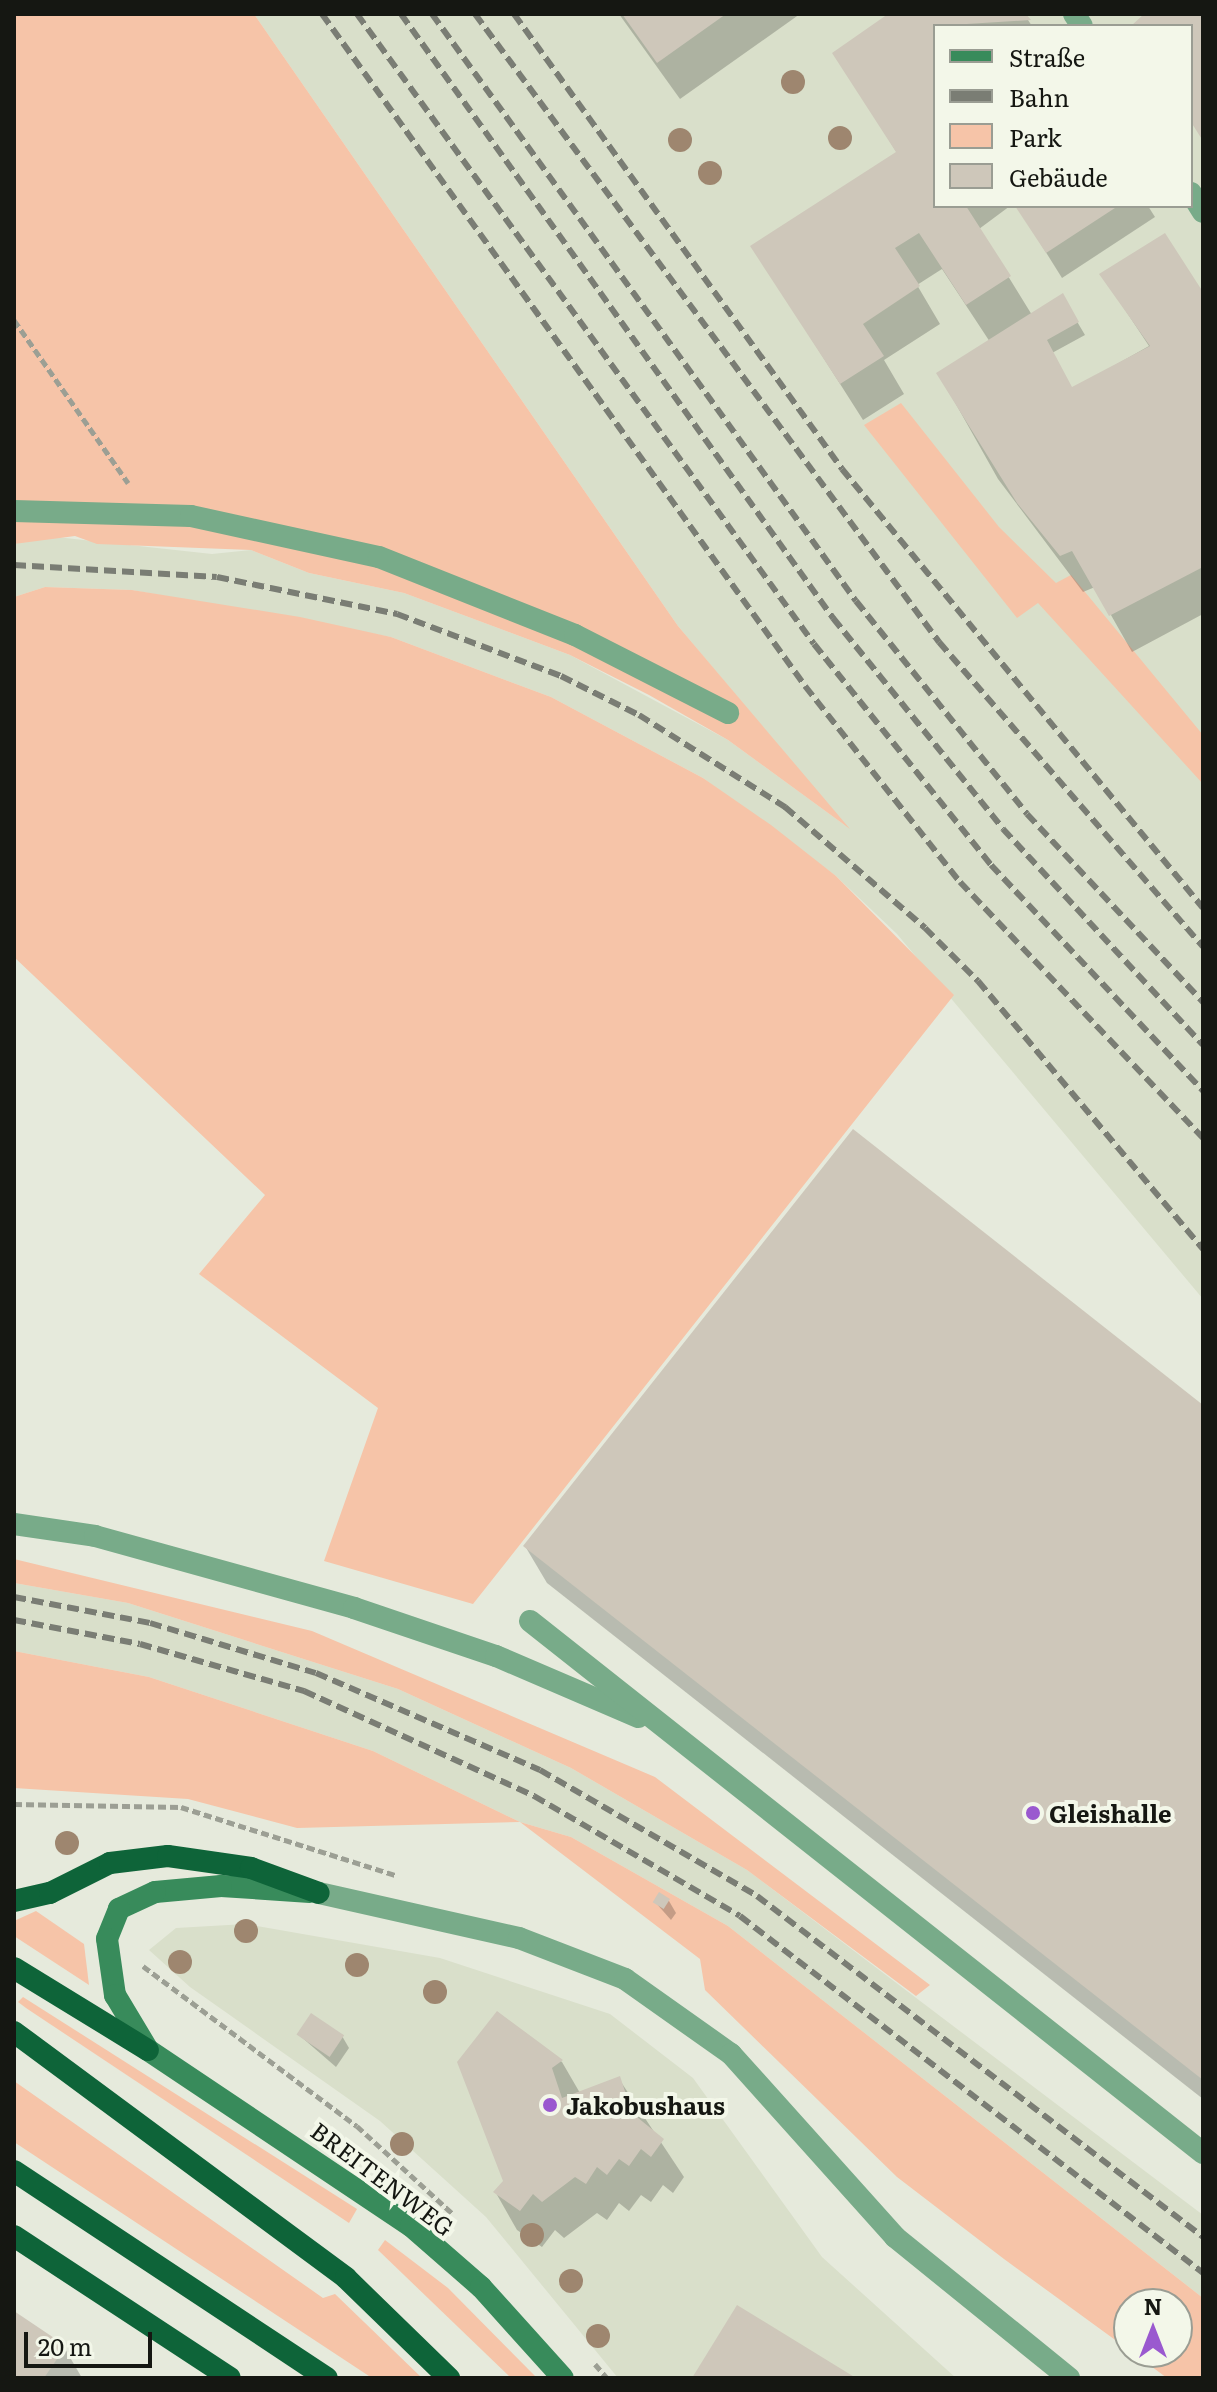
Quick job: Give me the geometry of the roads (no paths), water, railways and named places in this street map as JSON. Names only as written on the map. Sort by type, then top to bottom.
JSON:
[{"type":"highway","points":[[14,1901],[50,1893],[110,1863],[168,1856],[251,1868],[319,1893]]},
{"type":"highway","points":[[14,1968],[148,2050]]},
{"type":"highway","points":[[14,2032],[346,2278],[449,2378]]},
{"type":"highway","points":[[14,2171],[327,2378]]},
{"type":"highway","points":[[14,2236],[230,2378]]},
{"type":"main road","points":[[148,2050],[115,1995],[107,1939],[119,1909],[155,1892],[221,1886],[319,1893]]},
{"type":"main road","name":"BREITENWEG","points":[[148,2050],[411,2226],[481,2287],[563,2378]]},
{"type":"street","points":[[14,511],[191,516],[379,557],[575,635],[728,713]]},
{"type":"street","points":[[14,1524],[95,1536],[354,1608],[496,1656],[668,1730]]},
{"type":"street","points":[[530,1621],[1203,2153]]},
{"type":"street","points":[[319,1893],[519,1938],[625,1979],[731,2054],[895,2237],[1069,2378]]},
{"type":"railway","points":[[322,14],[805,686],[960,882],[1203,1138]]},
{"type":"railway","points":[[357,14],[814,644],[991,865],[1203,1091]]},
{"type":"railway","points":[[401,14],[833,618],[1003,829],[1203,1045]]},
{"type":"railway","points":[[432,14],[856,601],[1027,814],[1203,1002]]},
{"type":"railway","points":[[475,14],[939,642],[1203,947]]},
{"type":"railway","points":[[514,14],[842,469],[1203,908]]},
{"type":"railway","points":[[14,565],[217,577],[397,614],[561,676],[639,715],[785,807],[925,928],[978,981],[1203,1249]]},
{"type":"railway","points":[[14,1597],[150,1623],[316,1673],[540,1770],[757,1896],[1203,2237]]},
{"type":"railway","points":[[14,1620],[140,1644],[304,1691],[534,1796],[740,1916],[1203,2273]]},
{"type":"place","name":"Gleishalle","points":[[1033,1813]]},
{"type":"place","name":"Jakobushaus","points":[[550,2105]]}]
